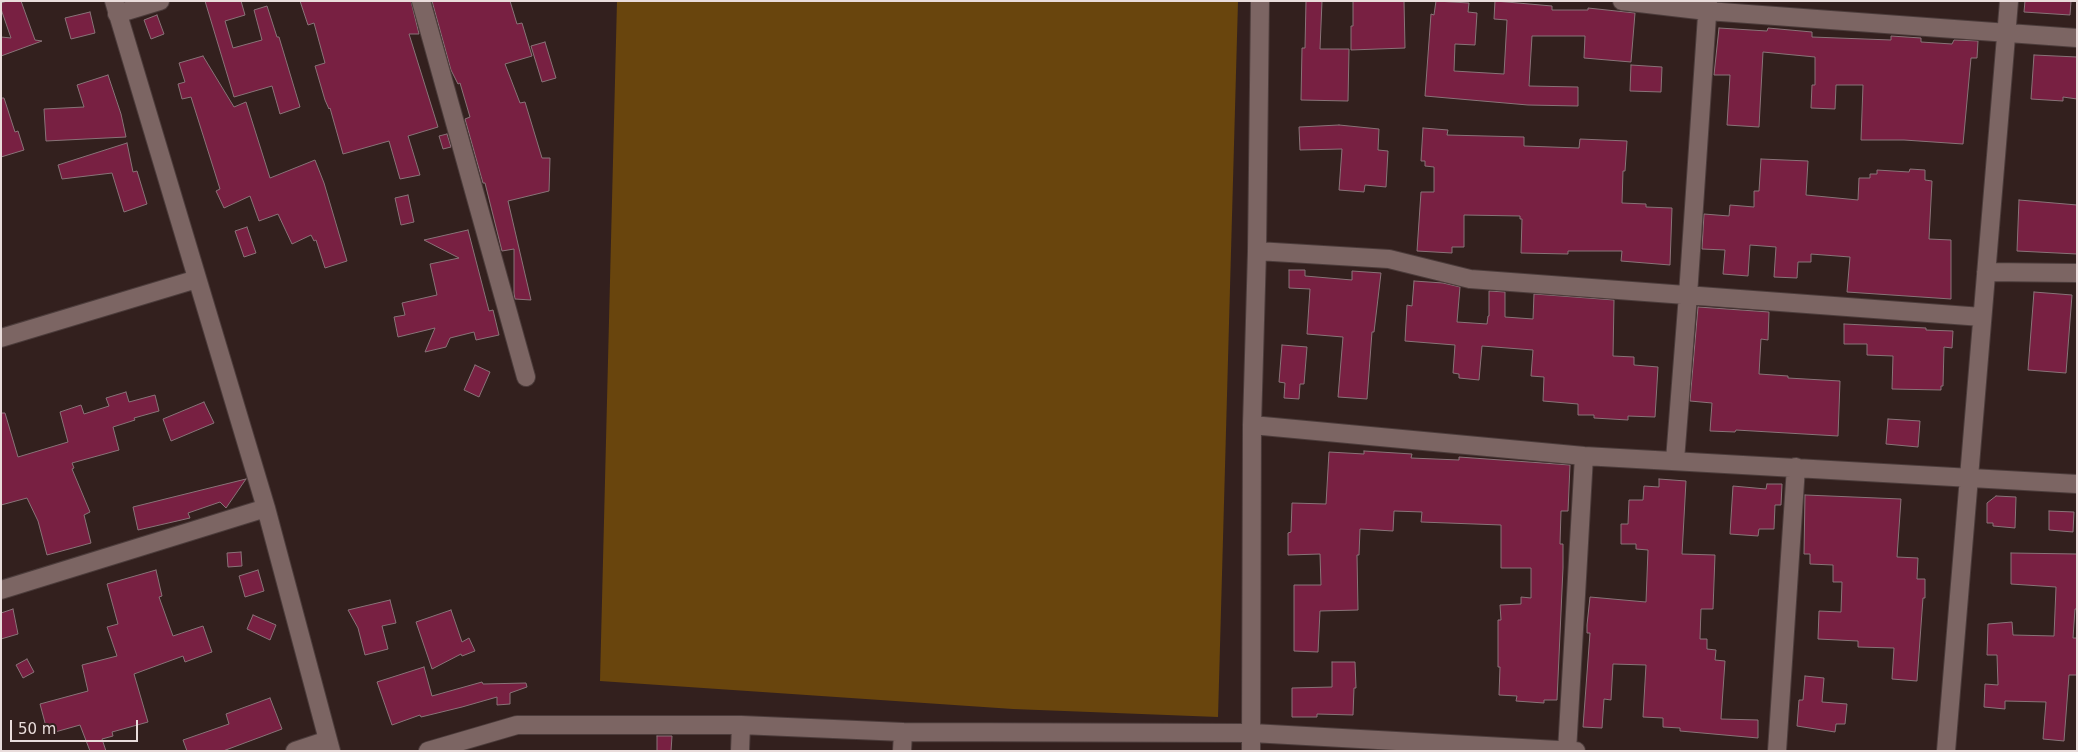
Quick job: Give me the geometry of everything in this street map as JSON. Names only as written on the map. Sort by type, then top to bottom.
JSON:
[{"type":"street","points":[[160,1],[116,8],[266,508],[330,746],[295,751]]},
{"type":"street","points":[[421,1],[526,377]]},
{"type":"street","points":[[1251,751],[1252,425],[1257,251],[1260,1]]},
{"type":"street","points":[[1622,1],[1707,6],[2077,38]]},
{"type":"street","points":[[1946,751],[2009,1]]},
{"type":"street","points":[[1675,460],[1707,6]]},
{"type":"street","points":[[1257,251],[1389,259],[1470,278],[1982,317]]},
{"type":"street","points":[[1986,272],[2077,273]]},
{"type":"street","points":[[1,338],[197,279]]},
{"type":"street","points":[[1252,425],[1584,456],[2077,484]]},
{"type":"street","points":[[1567,751],[1584,456]]},
{"type":"street","points":[[1777,751],[1796,467]]},
{"type":"street","points":[[1,590],[266,508]]},
{"type":"street","points":[[428,751],[517,726],[742,725],[903,732],[1252,733],[1576,751]]},
{"type":"street","points":[[740,751],[742,725]]},
{"type":"street","points":[[902,751],[903,732]]},
{"type":"shaded area","points":[[617,1],[1238,1],[1218,717],[1013,709],[600,681]]},
{"type":"building","points":[[21,1],[35,40],[42,41],[1,56],[1,37],[11,38],[1,9],[1,3]]},
{"type":"building","points":[[205,1],[241,1],[245,15],[225,21],[233,48],[262,40],[254,10],[267,6],[277,37],[279,37],[300,107],[280,114],[272,86],[234,97]]},
{"type":"building","points":[[300,1],[411,1],[419,34],[409,34],[438,127],[408,136],[420,175],[400,179],[389,141],[343,154],[330,108],[325,100],[315,66],[325,63],[314,23],[308,25]]},
{"type":"building","points":[[432,1],[510,1],[517,24],[522,23],[532,56],[505,64],[520,103],[525,102],[542,158],[550,158],[549,191],[508,201],[531,300],[515,299],[514,249],[502,251],[485,183],[483,183],[465,119],[470,117],[460,83],[458,84],[451,70]]},
{"type":"building","points":[[1306,1],[1322,1],[1320,49],[1349,49],[1348,101],[1301,100],[1302,48],[1305,48]]},
{"type":"building","points":[[1353,1],[1404,1],[1405,48],[1351,50]]},
{"type":"building","points":[[1436,1],[1469,3],[1468,12],[1477,13],[1475,45],[1455,44],[1454,71],[1504,74],[1507,20],[1494,19],[1495,1],[1552,6],[1552,10],[1588,10],[1588,8],[1635,13],[1631,62],[1584,58],[1585,36],[1532,36],[1529,86],[1578,87],[1578,106],[1528,105],[1425,96],[1431,14],[1434,15]]},
{"type":"building","points":[[2025,1],[2071,1],[2070,15],[2024,12]]},
{"type":"building","points":[[90,12],[95,33],[71,39],[65,18]]},
{"type":"building","points":[[157,15],[164,34],[151,39],[144,20]]},
{"type":"building","points":[[1719,28],[1767,31],[1768,28],[1812,32],[1812,37],[1891,40],[1891,36],[1921,38],[1921,42],[1952,44],[1954,40],[1978,41],[1977,58],[1971,58],[1963,144],[1904,140],[1861,140],[1863,85],[1836,85],[1835,109],[1811,108],[1812,85],[1815,85],[1815,57],[1763,52],[1759,127],[1727,125],[1730,75],[1714,75]]},
{"type":"building","points":[[545,42],[556,78],[542,82],[531,46]]},
{"type":"building","points":[[2034,55],[2077,57],[2077,99],[2063,97],[2063,101],[2031,99]]},
{"type":"building","points":[[203,56],[234,107],[246,102],[270,178],[315,160],[324,183],[347,261],[325,268],[316,240],[314,241],[311,235],[292,244],[278,214],[259,221],[250,196],[224,208],[216,191],[220,189],[191,97],[182,99],[178,84],[185,82],[179,63]]},
{"type":"building","points":[[1631,65],[1662,67],[1661,92],[1630,91]]},
{"type":"building","points":[[108,75],[121,114],[126,137],[46,141],[44,109],[84,107],[77,85]]},
{"type":"building","points":[[1,98],[4,98],[15,132],[18,131],[24,150],[1,157]]},
{"type":"building","points":[[1339,125],[1379,129],[1378,150],[1388,151],[1386,187],[1365,185],[1364,192],[1339,190],[1342,149],[1300,150],[1299,127]]},
{"type":"building","points":[[1423,128],[1448,130],[1447,135],[1524,137],[1524,146],[1579,148],[1580,139],[1627,141],[1625,171],[1623,171],[1622,203],[1646,204],[1646,207],[1672,208],[1670,265],[1621,261],[1622,251],[1568,251],[1568,254],[1521,253],[1522,219],[1520,219],[1520,216],[1464,215],[1464,247],[1452,247],[1452,253],[1417,251],[1421,192],[1434,192],[1434,167],[1425,166],[1425,161],[1421,161]]},
{"type":"building","points":[[447,134],[451,147],[443,149],[439,136]]},
{"type":"building","points":[[127,143],[133,172],[137,171],[147,204],[124,212],[112,173],[62,179],[58,165]]},
{"type":"building","points":[[1761,159],[1808,161],[1806,195],[1858,200],[1859,178],[1870,178],[1870,174],[1877,174],[1877,170],[1909,172],[1910,169],[1925,170],[1925,180],[1932,181],[1929,239],[1951,240],[1951,299],[1847,292],[1850,257],[1811,254],[1811,262],[1798,262],[1797,278],[1774,277],[1776,247],[1750,245],[1748,276],[1723,274],[1725,250],[1702,249],[1704,214],[1729,216],[1730,205],[1754,207],[1754,191],[1759,191]]},
{"type":"building","points":[[408,195],[414,222],[401,225],[395,198]]},
{"type":"building","points":[[2019,200],[2077,205],[2077,254],[2017,251]]},
{"type":"building","points":[[247,227],[256,253],[244,257],[235,231]]},
{"type":"building","points":[[468,230],[489,311],[493,310],[499,335],[476,340],[474,332],[450,338],[446,347],[425,352],[435,328],[398,337],[394,317],[405,315],[402,303],[437,295],[430,264],[459,258],[424,240]]},
{"type":"building","points":[[1289,270],[1305,270],[1305,276],[1352,280],[1352,271],[1381,273],[1374,332],[1372,332],[1367,399],[1338,397],[1343,337],[1307,334],[1310,289],[1289,288]]},
{"type":"building","points":[[1414,281],[1443,283],[1460,287],[1457,322],[1487,324],[1489,316],[1489,291],[1505,292],[1505,317],[1533,319],[1534,294],[1614,300],[1613,356],[1634,357],[1634,365],[1658,367],[1655,417],[1628,416],[1628,420],[1594,418],[1594,415],[1578,415],[1578,404],[1543,401],[1544,377],[1531,376],[1533,350],[1482,346],[1479,380],[1459,378],[1459,374],[1453,373],[1455,345],[1405,341],[1407,305],[1412,306]]},
{"type":"building","points":[[2034,292],[2072,295],[2066,373],[2028,370]]},
{"type":"building","points":[[1698,307],[1769,312],[1768,340],[1761,339],[1759,374],[1840,381],[1838,436],[1736,430],[1735,432],[1710,431],[1712,403],[1690,401]]},
{"type":"building","points":[[1844,324],[1953,331],[1952,348],[1944,347],[1943,386],[1941,386],[1941,390],[1892,389],[1893,356],[1867,355],[1867,344],[1844,344]]},
{"type":"building","points":[[1282,345],[1307,347],[1304,384],[1300,384],[1299,399],[1284,398],[1285,383],[1279,382]]},
{"type":"building","points":[[475,365],[490,372],[479,397],[464,390]]},
{"type":"building","points":[[126,392],[129,402],[155,395],[159,411],[134,418],[135,420],[113,427],[119,450],[72,463],[74,468],[72,469],[90,512],[84,515],[91,543],[47,555],[38,521],[27,498],[1,505],[1,413],[5,413],[18,457],[68,442],[60,412],[81,405],[84,414],[109,406],[106,398]]},
{"type":"building","points":[[204,402],[214,423],[171,441],[163,419]]},
{"type":"building","points":[[1888,419],[1920,421],[1918,447],[1886,444]]},
{"type":"building","points":[[1364,451],[1412,454],[1411,458],[1459,460],[1459,457],[1570,465],[1568,511],[1561,511],[1560,544],[1563,544],[1563,568],[1557,700],[1544,700],[1544,703],[1516,701],[1517,696],[1499,695],[1498,620],[1501,620],[1500,605],[1521,604],[1521,597],[1531,598],[1531,568],[1501,568],[1501,525],[1421,522],[1422,512],[1394,511],[1393,531],[1360,529],[1359,555],[1357,555],[1358,610],[1320,611],[1318,652],[1294,651],[1294,585],[1321,585],[1320,554],[1288,555],[1288,533],[1291,532],[1292,503],[1326,504],[1329,452],[1364,454]]},
{"type":"building","points":[[246,479],[226,508],[220,502],[188,513],[190,518],[138,530],[133,507]]},
{"type":"building","points":[[1659,479],[1686,481],[1682,554],[1715,555],[1713,609],[1701,609],[1700,639],[1707,639],[1707,649],[1716,650],[1715,660],[1725,661],[1721,719],[1758,720],[1758,738],[1680,731],[1680,728],[1663,727],[1663,718],[1643,717],[1646,665],[1613,664],[1611,700],[1604,699],[1602,728],[1583,727],[1590,633],[1587,633],[1587,625],[1590,597],[1646,602],[1648,550],[1636,549],[1636,544],[1621,544],[1621,524],[1628,524],[1629,500],[1643,500],[1644,486],[1659,487]]},
{"type":"building","points":[[1767,484],[1782,484],[1781,505],[1775,505],[1774,529],[1759,529],[1758,536],[1730,534],[1733,486],[1766,489]]},
{"type":"building","points":[[1805,495],[1901,499],[1897,557],[1918,558],[1917,579],[1925,579],[1917,681],[1892,679],[1894,648],[1858,647],[1858,641],[1818,639],[1819,611],[1841,612],[1842,582],[1833,582],[1833,565],[1810,564],[1810,554],[1804,554]]},
{"type":"building","points":[[1996,496],[2016,497],[2015,528],[1993,526],[1993,523],[1987,523],[1987,503]]},
{"type":"building","points":[[2049,511],[2074,512],[2073,532],[2049,530]]},
{"type":"building","points":[[241,552],[242,566],[228,567],[227,553]]},
{"type":"building","points":[[2011,553],[2077,554],[2077,609],[2075,609],[2073,638],[2077,638],[2077,675],[2069,675],[2064,741],[2043,739],[2046,702],[2005,701],[2005,709],[1984,707],[1985,684],[1998,685],[1997,655],[1987,655],[1988,624],[2012,622],[2013,635],[2054,636],[2056,587],[2011,584]]},
{"type":"building","points":[[156,570],[162,596],[159,597],[173,636],[203,626],[212,652],[185,662],[183,656],[134,674],[148,722],[112,732],[113,736],[102,739],[106,751],[90,751],[80,725],[48,734],[40,704],[88,691],[82,665],[117,656],[107,627],[118,624],[107,584]]},
{"type":"building","points":[[258,570],[264,591],[245,597],[239,576]]},
{"type":"building","points":[[390,600],[396,623],[382,626],[388,649],[365,655],[358,628],[348,610]]},
{"type":"building","points":[[13,609],[18,634],[1,639],[1,613]]},
{"type":"building","points":[[451,610],[462,642],[469,638],[475,651],[462,656],[461,654],[432,669],[416,622]]},
{"type":"building","points":[[253,615],[276,625],[270,640],[247,629]]},
{"type":"building","points":[[27,659],[34,672],[23,678],[16,665]]},
{"type":"building","points":[[1332,662],[1355,662],[1356,688],[1354,688],[1353,715],[1317,714],[1317,717],[1292,717],[1292,688],[1332,687]]},
{"type":"building","points":[[424,667],[432,696],[482,682],[483,684],[526,683],[527,687],[510,693],[510,704],[497,705],[497,697],[421,717],[420,715],[392,725],[377,682]]},
{"type":"building","points":[[1805,676],[1824,678],[1822,702],[1847,704],[1845,724],[1836,724],[1835,732],[1797,726],[1799,700],[1803,700]]},
{"type":"building","points":[[270,698],[282,729],[223,751],[187,751],[183,740],[229,724],[226,714]]},
{"type":"building","points":[[657,736],[672,736],[671,751],[657,751]]}]
